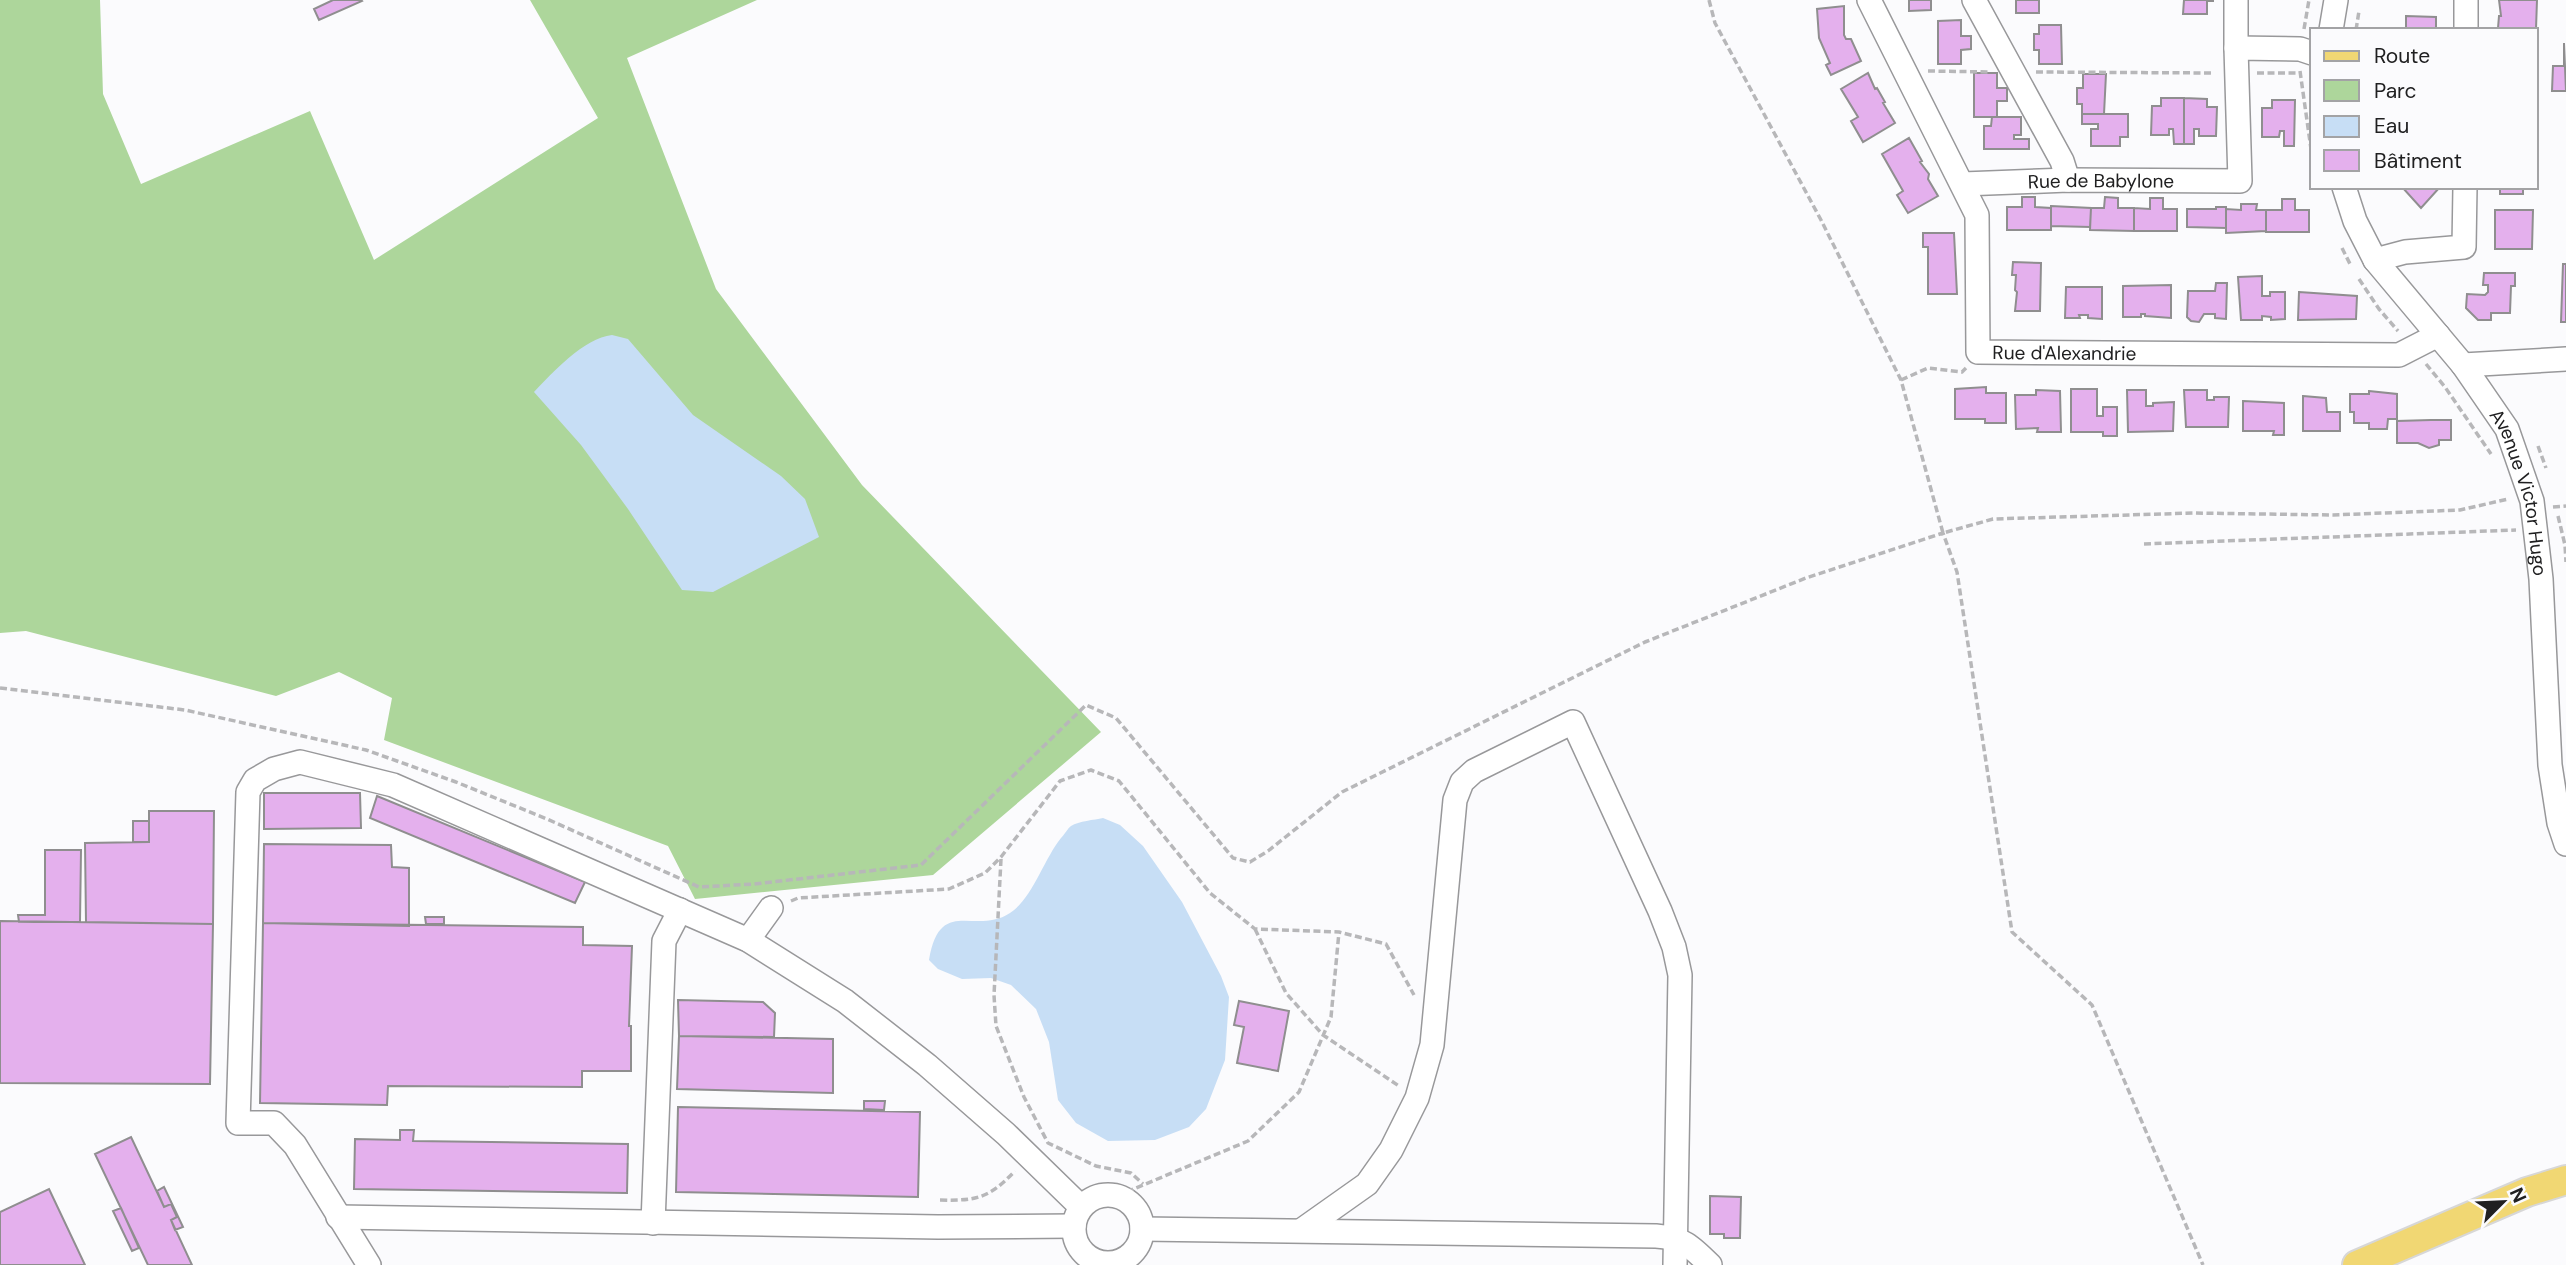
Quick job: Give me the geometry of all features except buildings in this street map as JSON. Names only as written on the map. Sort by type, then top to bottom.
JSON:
[{"type":"main road","points":[[2527,1192],[2566,1166]]},
{"type":"main road","points":[[2357,1265],[2527,1192],[2566,1180]]},
{"type":"street","name":"Rue d'Alexandrie","points":[[1869,0],[1977,215],[1978,352],[2399,355],[2438,335]]},
{"type":"street","points":[[1974,0],[2062,161],[2068,180]]},
{"type":"street","points":[[2236,0],[2237,73]]},
{"type":"street","points":[[2331,28],[2336,0]]},
{"type":"street","points":[[2466,0],[2466,28]]},
{"type":"street","points":[[2236,48],[2300,49],[2310,52]]},
{"type":"street","name":"Rue de Babylone","points":[[1963,184],[2068,180],[2240,181],[2237,73]]},
{"type":"street","name":"Avenue Victor Hugo","points":[[2345,189],[2356,221],[2375,260],[2463,365],[2507,429],[2532,501],[2541,579],[2550,765],[2559,823],[2566,844]]},
{"type":"street","points":[[2375,260],[2405,252],[2465,247],[2465,189]]},
{"type":"street","points":[[2463,365],[2566,359]]},
{"type":"street","points":[[1302,1230],[1367,1184],[1391,1150],[1416,1098],[1432,1045],[1455,800],[1462,782],[1474,771],[1573,722],[1661,911],[1674,947],[1680,975],[1675,1265]]},
{"type":"street","points":[[369,1265],[295,1145],[274,1124],[238,1123],[248,792],[255,780],[274,769],[300,762],[393,785],[748,940],[845,1002],[927,1065],[1029,1155],[1077,1216]]},
{"type":"street","points":[[748,940],[771,908]]},
{"type":"street","points":[[653,1223],[664,941],[680,910]]},
{"type":"street","points":[[1097,1196],[1116,1196],[1127,1200],[1135,1208],[1142,1229],[1136,1249],[1119,1261],[1108,1264],[1087,1256],[1074,1237],[1077,1216],[1097,1196]]},
{"type":"street","points":[[338,1217],[653,1223],[1077,1216]]},
{"type":"street","points":[[1142,1229],[1675,1237],[1694,1248],[1710,1265]]},
{"type":"path","points":[[1709,0],[1716,23],[1821,219],[1901,380],[1943,533],[1993,519],[2194,513],[2333,515],[2460,510],[2505,499],[2532,501],[2555,507],[2566,506]]},
{"type":"path","points":[[2304,30],[2309,0]]},
{"type":"path","points":[[2357,28],[2360,0]]},
{"type":"path","points":[[1905,71],[2300,74],[2310,142]]},
{"type":"path","points":[[1901,380],[1928,368],[1962,372],[1978,352]]},
{"type":"path","points":[[2430,369],[2491,454],[2495,465]]},
{"type":"path","points":[[2502,488],[2505,499]]},
{"type":"path","points":[[2555,507],[2565,545],[2566,562]]},
{"type":"path","points":[[2144,544],[2536,530]]},
{"type":"path","points":[[771,908],[798,898],[949,889],[985,873],[1001,857],[1060,781],[1091,770],[1119,781],[1210,893],[1255,929],[1286,993],[1323,1035],[1416,1098]]},
{"type":"path","points":[[1001,857],[994,995],[996,1026],[1024,1097],[1048,1143],[1096,1166],[1131,1173],[1143,1184]]},
{"type":"path","points":[[699,887],[754,884]]},
{"type":"path","points":[[1255,929],[1339,932],[1386,944],[1414,996]]},
{"type":"path","points":[[1116,1196],[1248,1141],[1299,1092],[1331,1017],[1339,932]]},
{"type":"path","points":[[940,1200],[970,1201],[981,1197],[1007,1178],[1029,1155]]},
{"type":"green space","points":[[0,0],[100,0],[103,94],[141,184],[310,111],[374,260],[598,118],[530,0],[757,0],[627,58],[716,289],[862,485],[1101,732],[933,875],[695,899],[668,846],[384,740],[392,698],[339,672],[276,696],[26,631],[0,633]]},
{"type":"water","points":[[612,335],[628,339],[693,415],[781,476],[805,499],[819,537],[713,592],[682,590],[581,445],[534,392],[580,349]]},
{"type":"water","points":[[1103,818],[1120,825],[1143,846],[1182,902],[1221,976],[1229,997],[1225,1060],[1206,1109],[1189,1127],[1155,1140],[1108,1141],[1076,1123],[1058,1100],[1049,1042],[1036,1009],[1011,985],[991,978],[962,979],[938,969],[929,960],[934,940],[941,928],[960,921],[997,919],[1010,913],[1025,898],[1070,827]]}]
